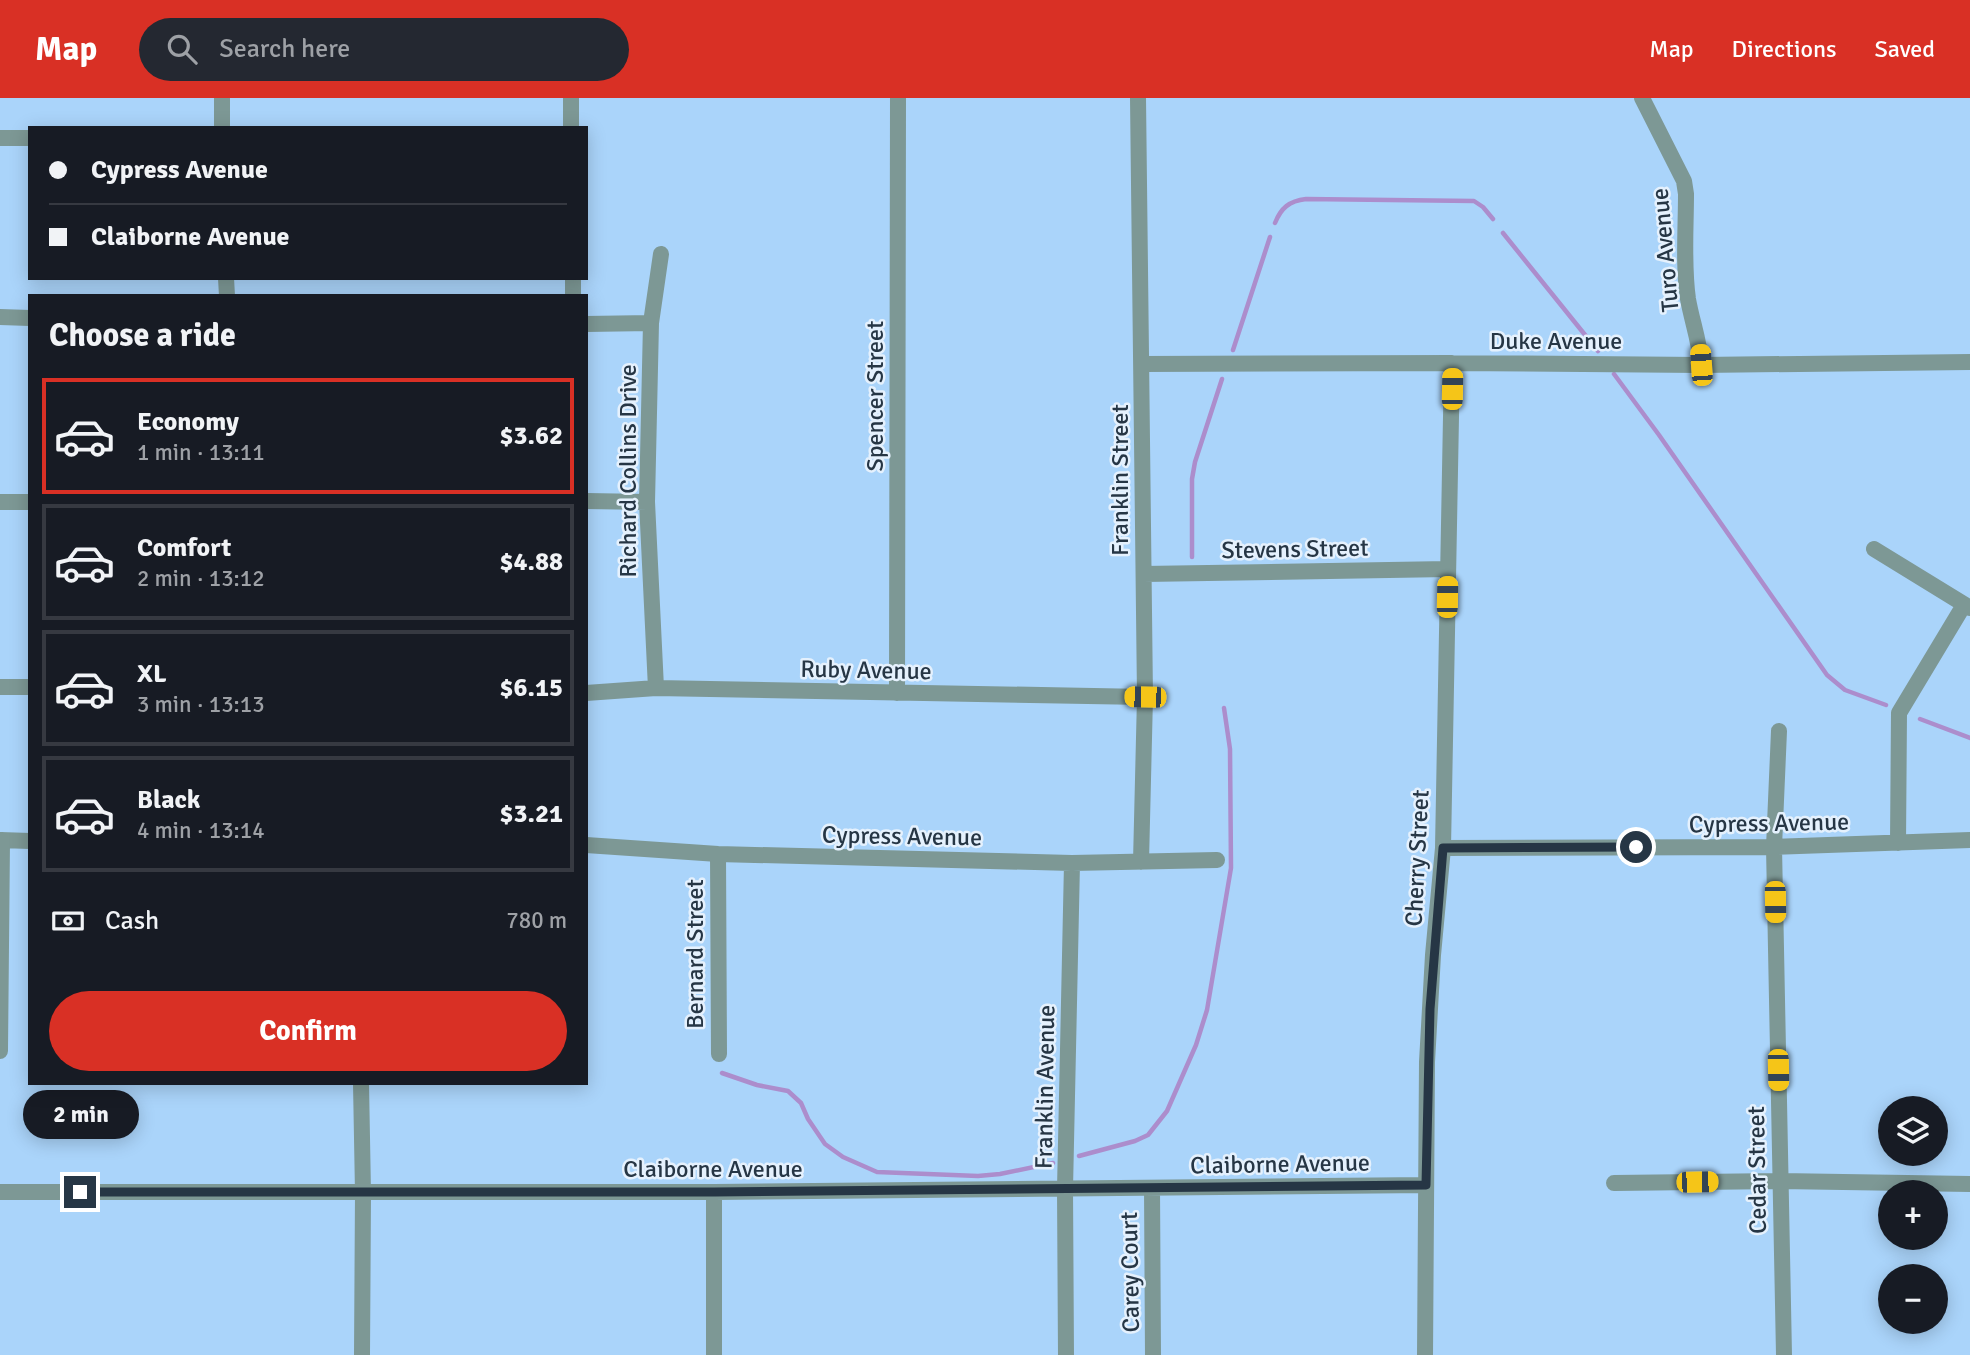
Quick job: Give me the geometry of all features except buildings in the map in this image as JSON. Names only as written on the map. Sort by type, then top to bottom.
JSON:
[{"type":"street","points":[[222,98],[222,126]]},
{"type":"street","points":[[571,98],[571,126]]},
{"type":"street","name":"Spencer Street","points":[[897,694],[898,98]]},
{"type":"street","name":"Franklin Street","points":[[1138,98],[1145,697],[1141,862]]},
{"type":"street","name":"Turo Avenue","points":[[1642,98],[1684,181],[1688,302],[1698,336],[1701,365]]},
{"type":"street","points":[[0,138],[28,138]]},
{"type":"street","name":"Richard Collins Drive","points":[[656,688],[647,502],[651,323],[661,254]]},
{"type":"street","points":[[0,317],[28,318]]},
{"type":"street","points":[[588,324],[651,323]]},
{"type":"street","name":"Duke Avenue","points":[[1142,364],[1701,365],[1970,362]]},
{"type":"street","name":"Cherry Street","points":[[1425,1355],[1430,1009],[1443,848],[1452,363]]},
{"type":"street","points":[[588,501],[647,502]]},
{"type":"street","points":[[0,502],[28,502]]},
{"type":"street","points":[[1874,550],[1967,606],[1899,713],[1898,842]]},
{"type":"street","name":"Stevens Street","points":[[1144,574],[1448,569]]},
{"type":"street","points":[[0,687],[28,687]]},
{"type":"street","name":"Ruby Avenue","points":[[588,693],[656,688],[1145,697]]},
{"type":"street","name":"Cedar Street","points":[[1779,731],[1774,846],[1784,1355]]},
{"type":"street","points":[[0,1051],[1,840],[28,841]]},
{"type":"street","name":"Cypress Avenue","points":[[1443,848],[1774,846],[1970,840]]},
{"type":"street","name":"Cypress Avenue","points":[[588,845],[718,854],[1072,863],[1217,860]]},
{"type":"street","name":"Bernard Street","points":[[718,854],[719,1054]]},
{"type":"street","name":"Franklin Avenue","points":[[1066,1355],[1072,863]]},
{"type":"street","points":[[361,1085],[362,1355]]},
{"type":"street","points":[[1614,1183],[1780,1181],[1970,1184]]},
{"type":"street","name":"Claiborne Avenue","points":[[0,1192],[714,1192],[1426,1185]]},
{"type":"street","name":"Carey Court","points":[[1152,1188],[1153,1355]]},
{"type":"street","points":[[714,1192],[714,1355]]},
{"type":"waterway","points":[[1275,223],[1286,206],[1306,199],[1474,201],[1493,219]]},
{"type":"waterway","points":[[1503,233],[1598,351]]},
{"type":"waterway","points":[[1233,350],[1270,237]]},
{"type":"waterway","points":[[1614,374],[1827,675],[1845,690],[1886,705]]},
{"type":"waterway","points":[[1192,557],[1192,479],[1222,379]]},
{"type":"waterway","points":[[1079,1156],[1148,1135],[1167,1111],[1196,1045],[1207,1010],[1231,868],[1230,749],[1224,708]]},
{"type":"waterway","points":[[1920,719],[1970,738]]},
{"type":"waterway","points":[[722,1073],[757,1085],[788,1091],[801,1103],[825,1144],[843,1157],[877,1172],[978,1176],[1053,1163]]},
{"type":"route","points":[[80,1192],[714,1192],[1426,1185],[1427,1062],[1443,848],[1636,847]]}]
